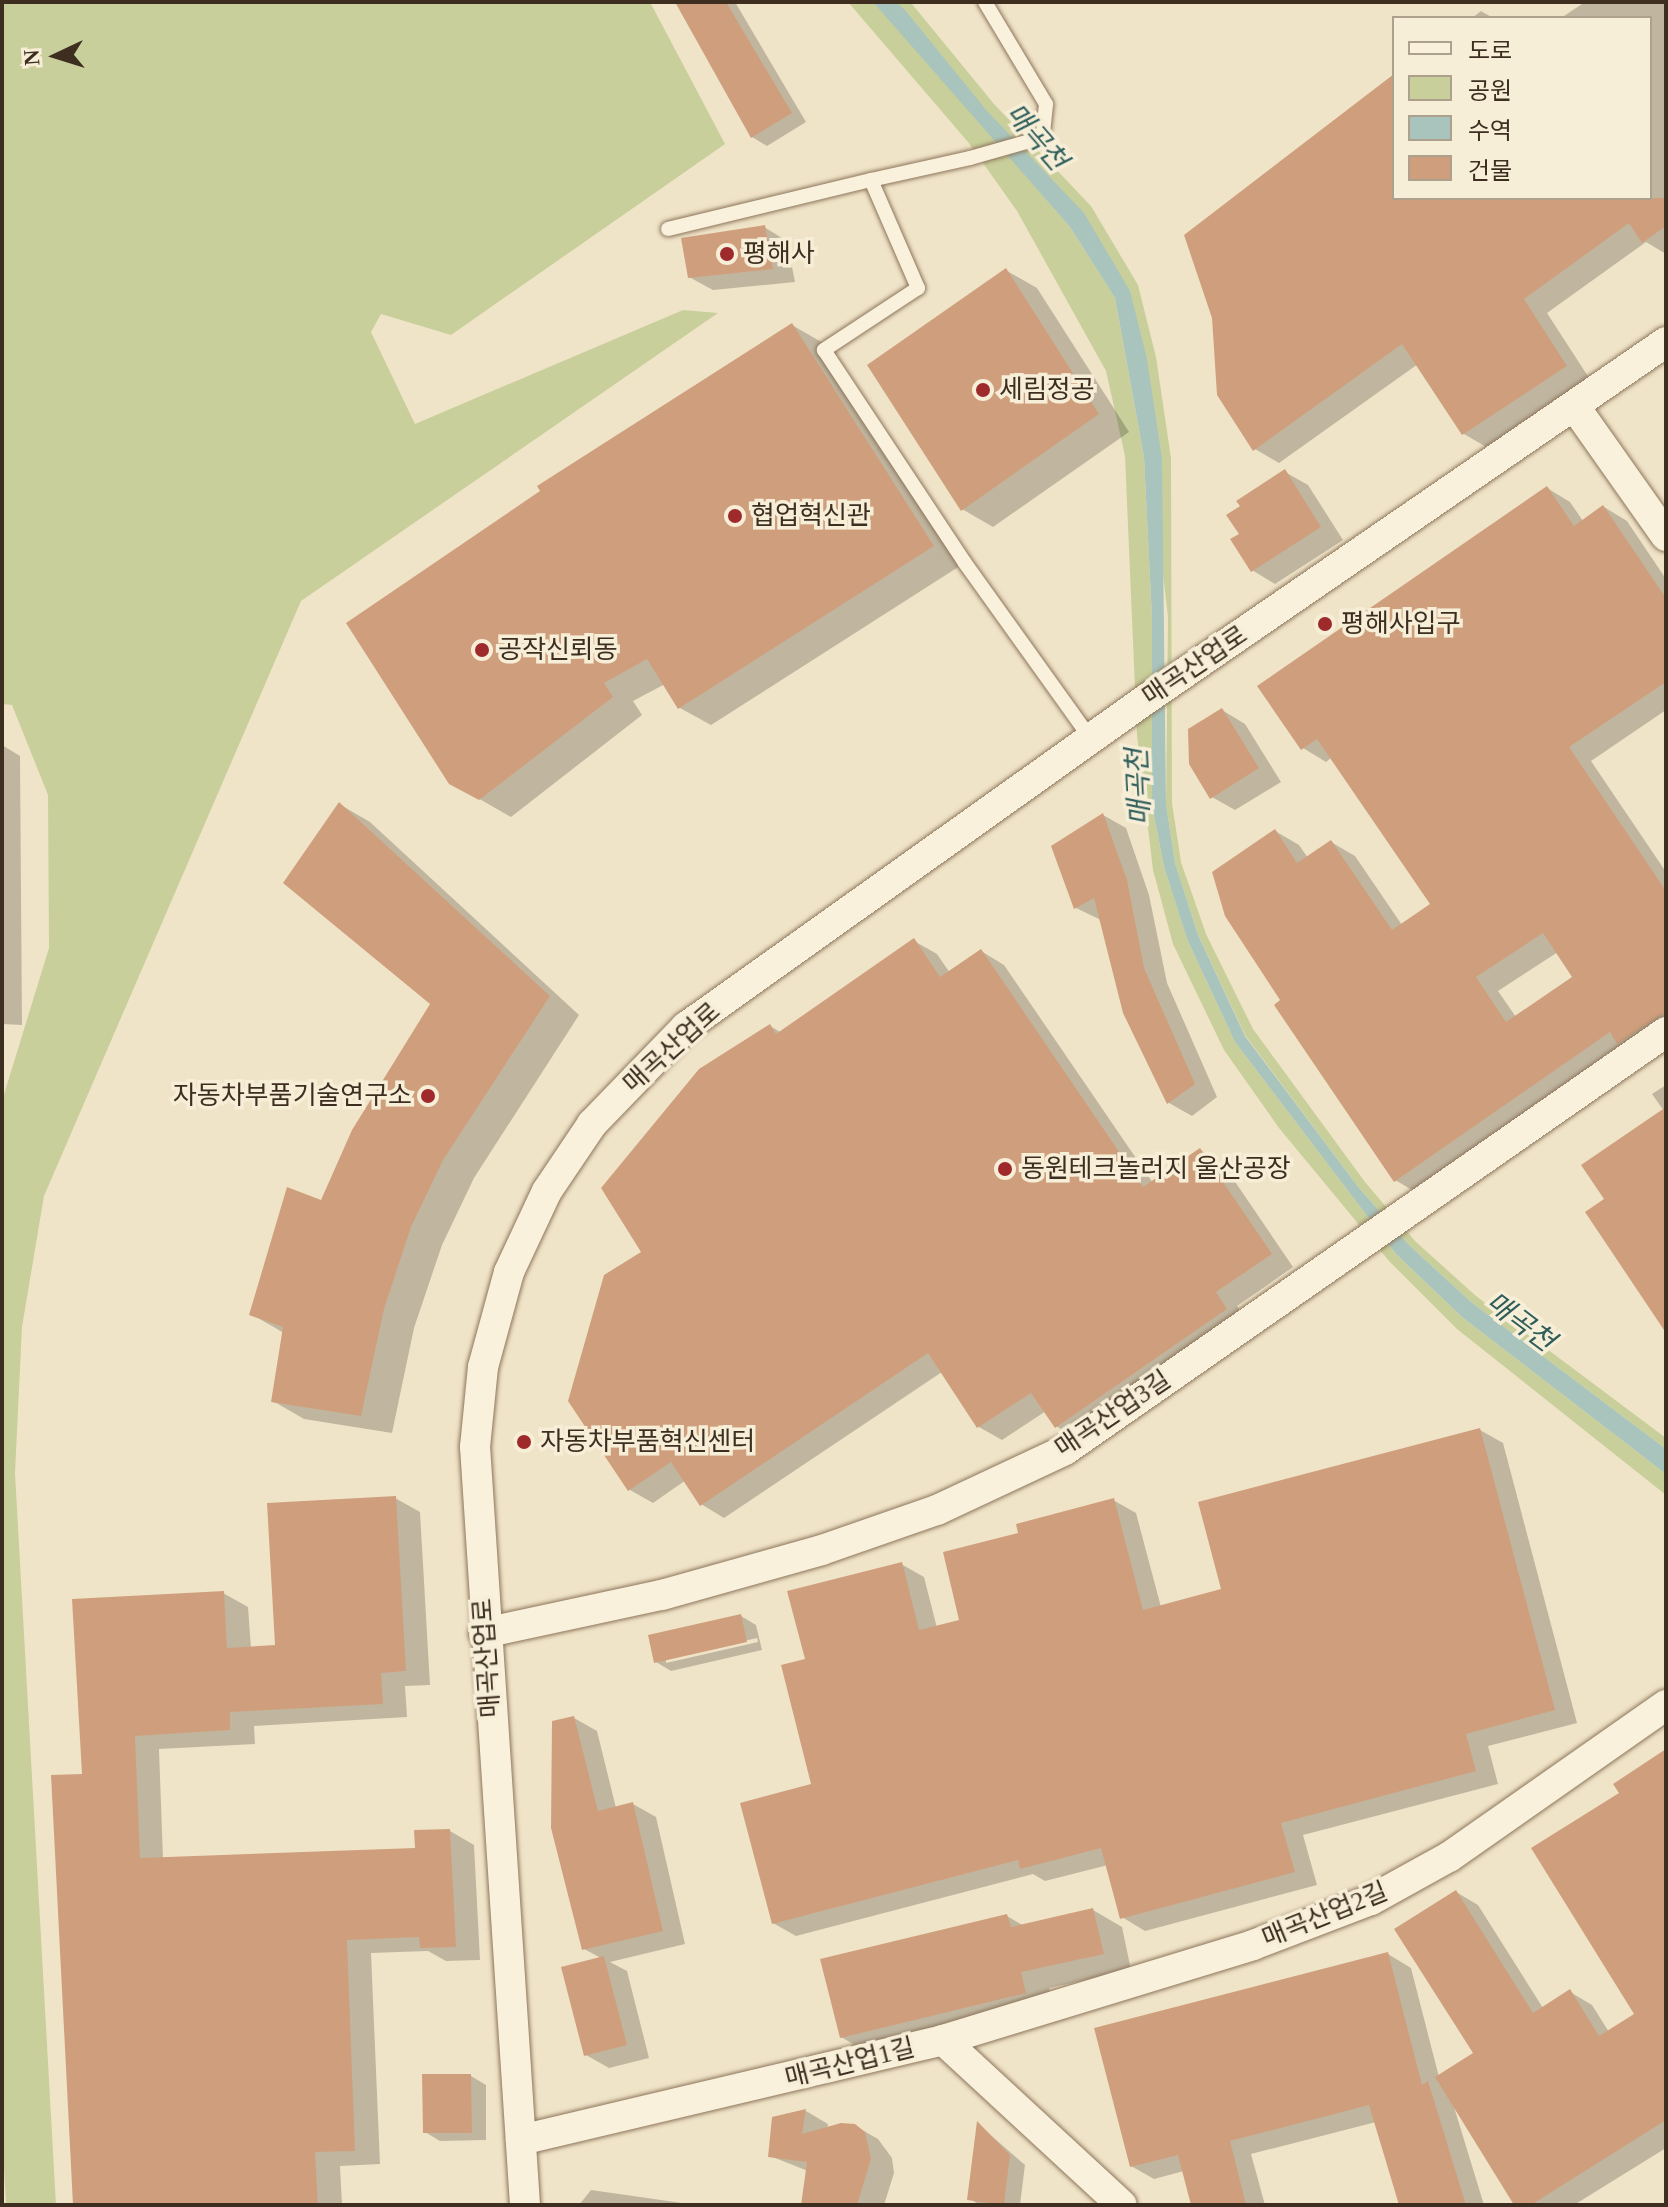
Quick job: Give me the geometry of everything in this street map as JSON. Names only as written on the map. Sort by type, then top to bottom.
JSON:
[{"type":"street","name":"매곡산업로","points":[[525,2205],[484,1633],[475,1447],[483,1367],[509,1272],[547,1191],[592,1124],[686,1027],[1145,700],[1666,342]]},
{"type":"street","points":[[1575,407],[1666,536]]},
{"type":"street","name":"매곡산업3길","points":[[484,1633],[738,1574],[871,1534],[977,1493],[1065,1450],[1344,1251],[1666,1032]]},
{"type":"street","name":"매곡산업2길","points":[[943,2040],[1253,1945],[1371,1900],[1449,1857],[1666,1705]]},
{"type":"street","name":"매곡산업1길","points":[[521,2140],[943,2040],[1122,2205]]},
{"type":"lane","points":[[668,229],[970,158],[1033,140],[1048,119],[1046,104],[985,2]]},
{"type":"lane","points":[[871,180],[918,288],[824,350],[965,563],[1091,739]]},
{"type":"green space","points":[[2,2],[650,2],[725,144],[451,335],[381,314],[371,332],[415,424],[683,310],[718,313],[301,601],[44,1196],[22,1327],[15,1473],[56,2205],[6,2205],[2,2130],[2,1101],[49,948],[48,795],[12,705],[2,704]]},
{"type":"green space","points":[[848,2],[873,2],[892,21],[1070,227],[1115,298],[1144,457],[1152,618],[1152,805],[1164,867],[1187,939],[1235,1042],[1396,1254],[1462,1317],[1666,1474],[1666,1495],[1457,1329],[1389,1261],[1279,1128],[1224,1050],[1173,944],[1153,870],[1137,735],[1125,456],[1106,371],[1017,211],[968,142]]},
{"type":"green space","points":[[896,2],[912,4],[994,104],[1091,206],[1138,285],[1156,357],[1171,458],[1172,803],[1181,862],[1206,934],[1253,1029],[1365,1182],[1415,1241],[1476,1296],[1666,1438],[1666,1449],[1471,1302],[1409,1245],[1359,1188],[1245,1035],[1198,935],[1175,863],[1166,804],[1168,617],[1130,291]]},
{"type":"water","points":[[873,2],[896,2],[905,10],[987,111],[1084,213],[1130,291],[1147,359],[1162,459],[1166,804],[1175,863],[1198,935],[1245,1036],[1359,1188],[1409,1245],[1471,1302],[1666,1449],[1666,1474],[1462,1317],[1396,1254],[1235,1042],[1187,939],[1164,867],[1152,805],[1152,618],[1144,457],[1115,298],[1070,227]]},
{"type":"building","points":[[675,2],[726,2],[792,113],[751,138]]},
{"type":"building","points":[[1392,76],[1392,200],[1666,198],[1666,226],[1642,243],[1629,223],[1524,299],[1567,366],[1462,435],[1402,344],[1253,451],[1217,395],[1212,318],[1184,235]]},
{"type":"building","name":"평해사","points":[[765,225],[773,269],[688,278],[681,238]]},
{"type":"building","name":"세림정공","points":[[1006,268],[1099,414],[961,511],[867,365]]},
{"type":"building","name":"협업혁신관","points":[[792,323],[934,546],[678,709],[647,659],[604,683],[613,697],[479,800],[449,784],[346,623],[540,491],[537,486]]},
{"type":"building","points":[[1285,469],[1321,527],[1251,572],[1230,539],[1239,534],[1226,515],[1240,506],[1236,501]]},
{"type":"building","points":[[1547,486],[1574,526],[1603,505],[1666,598],[1666,682],[1569,747],[1666,891],[1666,1012],[1617,1044],[1610,1032],[1394,1182],[1274,1005],[1280,1000],[1225,916],[1212,872],[1275,829],[1297,863],[1331,840],[1392,930],[1430,904],[1317,739],[1301,750],[1257,686]],"holes":[[[1543,933],[1572,977],[1506,1022],[1476,977]]]},
{"type":"building","points":[[1222,708],[1259,768],[1210,799],[1189,764],[1188,729]]},
{"type":"building","name":"자동차부품기술연구소","points":[[339,802],[550,996],[443,1160],[411,1227],[384,1309],[361,1416],[271,1402],[283,1327],[249,1315],[287,1187],[321,1200],[352,1130],[430,1004],[283,883]]},
{"type":"building","points":[[1103,813],[1127,880],[1144,968],[1195,1084],[1167,1104],[1123,1013],[1094,898],[1074,909],[1051,846]]},
{"type":"building","points":[[914,938],[940,977],[981,949],[1143,1187],[1200,1148],[1272,1254],[1216,1292],[1227,1309],[1055,1428],[1031,1393],[977,1428],[928,1353],[700,1506],[671,1462],[628,1491],[568,1401],[604,1275],[641,1252],[601,1188],[699,1069],[770,1024],[776,1034]]},
{"type":"building","points":[[1666,1107],[1666,1333],[1585,1212],[1604,1199],[1581,1165]]},
{"type":"building","points":[[1480,1428],[1555,1710],[1466,1734],[1476,1771],[1281,1823],[1295,1872],[1120,1919],[1101,1848],[1020,1869],[1018,1860],[772,1924],[740,1803],[811,1784],[781,1665],[805,1659],[787,1591],[902,1562],[919,1630],[959,1620],[943,1552],[1018,1533],[1016,1524],[1114,1498],[1143,1610],[1221,1589],[1198,1502]]},
{"type":"building","points":[[396,1496],[406,1671],[381,1673],[383,1704],[230,1712],[230,1730],[135,1736],[140,1858],[415,1848],[414,1830],[450,1829],[456,1947],[420,1948],[419,1937],[347,1940],[355,2151],[315,2152],[318,2205],[73,2205],[51,1775],[82,1774],[72,1599],[224,1591],[227,1648],[275,1645],[267,1503]]},
{"type":"building","points":[[741,1614],[747,1642],[654,1663],[648,1635]]},
{"type":"building","points":[[574,1716],[598,1811],[633,1802],[663,1931],[582,1950],[551,1828],[552,1721]]},
{"type":"building","points":[[1666,1749],[1666,2120],[1531,2205],[1514,2205],[1435,2077],[1473,2053],[1394,1929],[1456,1890],[1533,2013],[1570,1989],[1599,2036],[1634,2014],[1531,1848],[1619,1793],[1613,1784]]},
{"type":"building","points":[[1093,1908],[1104,1954],[1021,1972],[1026,1993],[840,2038],[820,1959],[1007,1914],[1011,1927]]},
{"type":"building","points":[[1388,1952],[1422,2085],[1428,2081],[1466,2205],[1399,2205],[1369,2105],[1230,2141],[1246,2205],[1191,2205],[1178,2155],[1130,2167],[1094,2028]]},
{"type":"building","points":[[604,1956],[627,2045],[584,2056],[561,1967]]},
{"type":"building","points":[[422,2074],[471,2074],[472,2133],[423,2133]]},
{"type":"building","points":[[806,2109],[802,2134],[841,2123],[855,2124],[865,2132],[871,2159],[857,2205],[801,2205],[807,2162],[768,2157],[772,2117]]},
{"type":"building","points":[[977,2121],[1010,2155],[1004,2205],[967,2200]]},
{"type":"place","name":"평해사","points":[[727,254]]},
{"type":"place","name":"세림정공","points":[[983,390]]},
{"type":"place","name":"협업혁신관","points":[[735,516]]},
{"type":"place","name":"평해사입구","points":[[1325,624]]},
{"type":"place","name":"공작신뢰동","points":[[482,650]]},
{"type":"place","name":"자동차부품기술연구소","points":[[428,1096]]},
{"type":"place","name":"동원테크놀러지 울산공장","points":[[1005,1169]]},
{"type":"place","name":"자동차부품혁신센터","points":[[524,1442]]},
{"type":"water label","name":"매곡천","points":[[1036,137]]},
{"type":"water label","name":"매곡천","points":[[1139,787]]},
{"type":"water label","name":"매곡천","points":[[1520,1322]]}]
